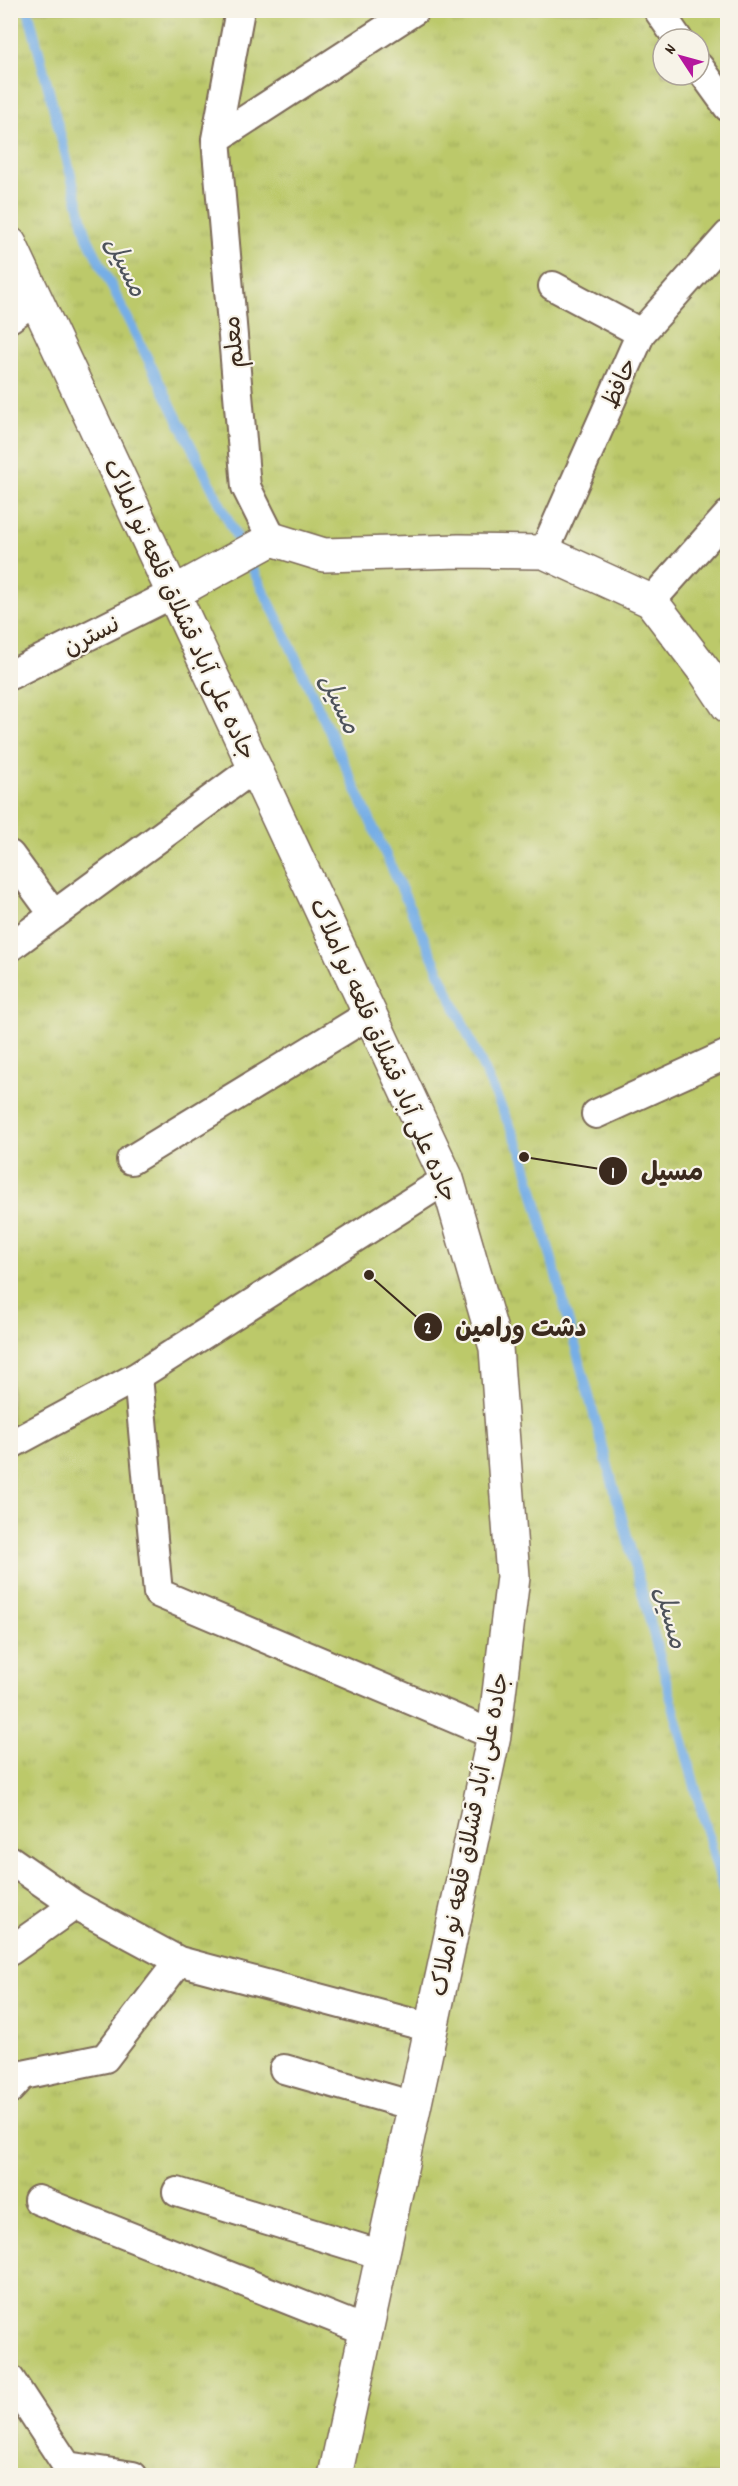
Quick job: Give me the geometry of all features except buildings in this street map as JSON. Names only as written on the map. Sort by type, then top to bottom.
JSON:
[{"type":"street","name":"معلم","points":[[240,10],[216,139],[246,487],[269,540]]},
{"type":"street","points":[[216,139],[415,10]]},
{"type":"street","points":[[658,10],[670,27]]},
{"type":"street","points":[[711,83],[728,106]]},
{"type":"street","name":"حافظ","points":[[544,552],[641,333],[728,235]]},
{"type":"street","name":"جاده علی آباد قشلاق قلعه نو املاک","points":[[10,244],[38,298],[172,594],[447,1179],[496,1348],[513,1577],[494,1735],[335,2475]]},
{"type":"street","points":[[553,286],[641,333]]},
{"type":"street","points":[[10,318],[38,298]]},
{"type":"street","points":[[651,601],[728,515]]},
{"type":"street","points":[[172,594],[269,540],[324,555],[459,551],[544,552],[651,601],[728,706]]},
{"type":"street","name":"نسترن","points":[[10,675],[172,594]]},
{"type":"street","points":[[10,946],[254,768]]},
{"type":"street","points":[[10,855],[54,915]]},
{"type":"street","points":[[131,1160],[370,1014]]},
{"type":"street","points":[[596,1114],[728,1054]]},
{"type":"street","points":[[10,1445],[138,1376],[447,1179]]},
{"type":"street","points":[[138,1376],[158,1593],[494,1735]]},
{"type":"street","points":[[10,1860],[75,1905],[179,1962],[431,2028]]},
{"type":"street","points":[[10,1951],[75,1905]]},
{"type":"street","points":[[10,2089],[23,2075],[105,2058],[179,1962]]},
{"type":"street","points":[[284,2069],[414,2106]]},
{"type":"street","points":[[177,2192],[382,2255]]},
{"type":"street","points":[[38,2200],[366,2331]]},
{"type":"street","points":[[10,2379],[67,2466],[133,2475]]},
{"type":"green space","points":[[11,11],[727,11],[727,2475],[11,2475]]},
{"type":"waterway","name":"مسیل","points":[[28,10],[87,237],[283,630],[524,1157],[728,1908]]},
{"type":"place","name":"مسیل","points":[[524,1157]]},
{"type":"place","name":"دشت ورامین","points":[[369,1275]]}]
